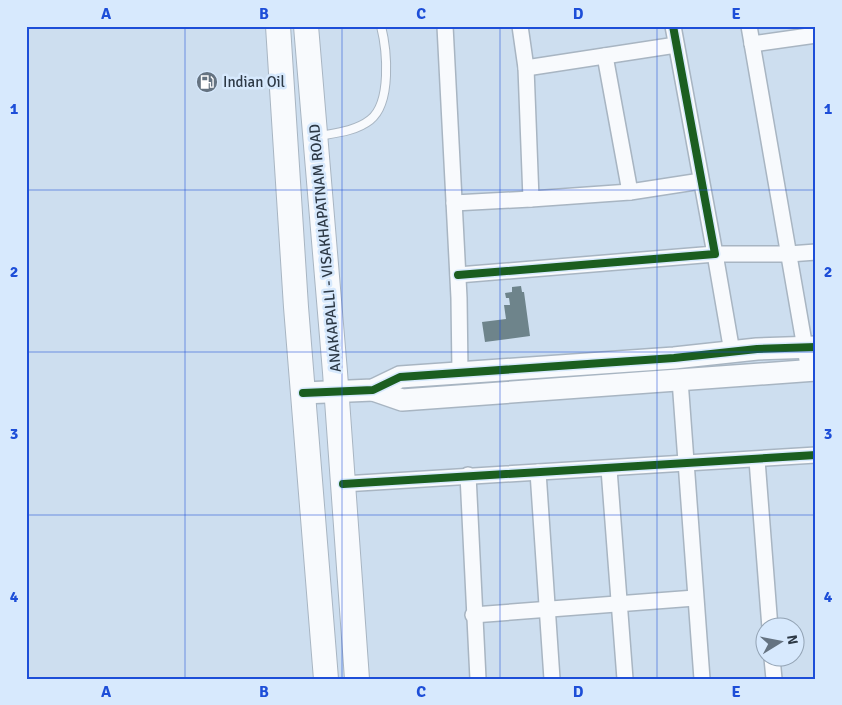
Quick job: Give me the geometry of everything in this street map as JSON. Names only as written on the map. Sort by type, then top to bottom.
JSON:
[{"type":"main road","name":"ANAKAPALLI - VISAKHAPATNAM ROAD","points":[[278,26],[303,393],[326,679]]},
{"type":"main road","name":"ANAKAPALLI - VISAKHAPATNAM ROAD","points":[[306,26],[337,392],[357,679]]},
{"type":"street","points":[[445,26],[458,275],[460,372]]},
{"type":"street","points":[[520,26],[526,68],[531,199]]},
{"type":"street","points":[[673,26],[732,352]]},
{"type":"street","points":[[373,390],[402,400],[812,371],[810,347],[789,254],[750,26]]},
{"type":"street","points":[[752,44],[816,35]]},
{"type":"street","points":[[526,68],[676,45]]},
{"type":"street","points":[[605,56],[630,192]]},
{"type":"street","points":[[454,202],[630,192],[701,181]]},
{"type":"street","points":[[458,275],[715,254],[816,252]]},
{"type":"street","points":[[303,393],[373,390],[400,378],[460,372],[810,347]]},
{"type":"street","points":[[680,380],[702,679]]},
{"type":"street","points":[[343,484],[816,455]]},
{"type":"street","points":[[757,460],[769,618]]},
{"type":"street","points":[[610,468],[625,679]]},
{"type":"street","points":[[538,472],[552,679]]},
{"type":"street","points":[[468,476],[473,615],[478,679]]},
{"type":"street","points":[[473,615],[695,598]]},
{"type":"lane","points":[[316,137],[354,129],[372,119],[382,104],[386,59],[381,26]]},
{"type":"building","points":[[521,286],[522,292],[524,292],[530,336],[485,342],[482,322],[506,319],[504,305],[510,305],[509,298],[506,298],[505,293],[512,292],[512,287]]},
{"type":"cycle path","points":[[458,275],[715,254],[673,26]]},
{"type":"cycle path","points":[[303,393],[373,390],[400,377],[674,358],[757,349],[816,347]]},
{"type":"cycle path","points":[[343,484],[816,455]]},
{"type":"place","name":"Indian Oil","points":[[207,82]]}]
